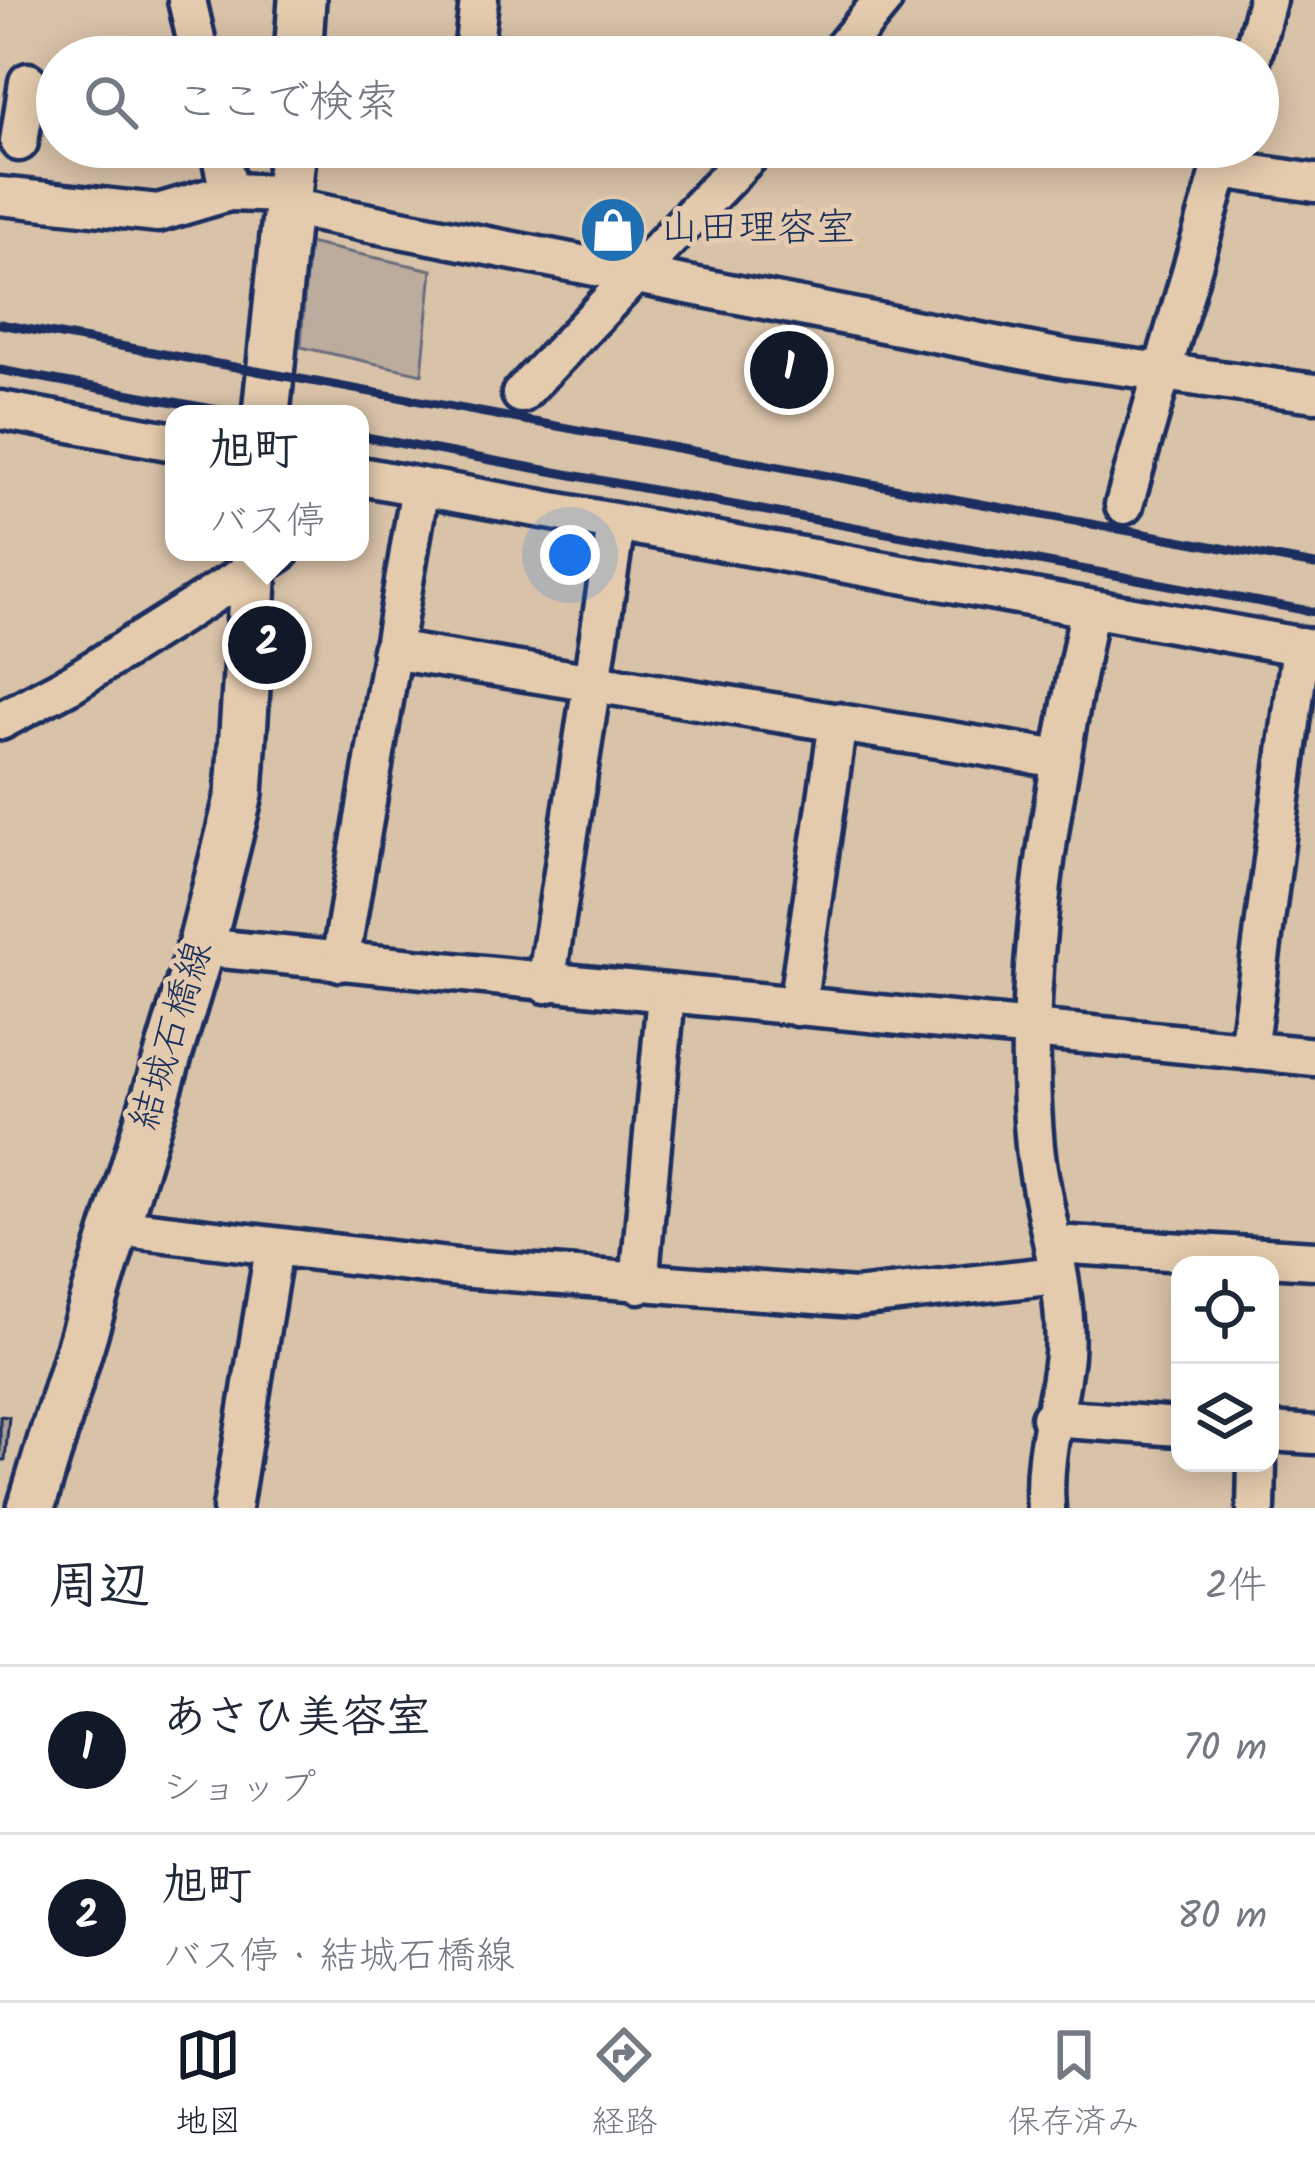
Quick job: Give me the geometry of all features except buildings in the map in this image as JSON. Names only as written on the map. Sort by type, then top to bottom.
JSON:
[{"type":"main road","points":[[299,36],[302,0]]},
{"type":"main road","points":[[267,405],[291,168]]},
{"type":"main road","name":"結城石橋線","points":[[31,1508],[201,946],[238,794],[262,561]]},
{"type":"street","points":[[187,0],[195,36]]},
{"type":"street","points":[[475,36],[479,0]]},
{"type":"street","points":[[853,36],[883,0]]},
{"type":"street","points":[[1258,36],[1268,0]]},
{"type":"street","points":[[19,142],[28,80]]},
{"type":"street","points":[[224,168],[229,192]]},
{"type":"street","points":[[521,394],[738,168]]},
{"type":"street","points":[[1124,505],[1221,168]]},
{"type":"street","points":[[1260,168],[1315,183]]},
{"type":"street","points":[[0,196],[158,213],[229,192],[289,200],[1160,376],[1315,393]]},
{"type":"street","points":[[0,410],[165,440]]},
{"type":"street","points":[[369,482],[1308,648],[1248,1051]]},
{"type":"street","points":[[340,962],[420,487]]},
{"type":"street","points":[[546,985],[616,525]]},
{"type":"street","points":[[0,721],[259,561]]},
{"type":"street","points":[[1035,1505],[1064,1353],[1056,1259],[1035,1148],[1033,1031],[1060,759],[1089,611]]},
{"type":"street","points":[[391,650],[1060,759]]},
{"type":"street","points":[[797,1007],[838,722]]},
{"type":"street","points":[[201,946],[546,985],[1315,1057]]},
{"type":"street","points":[[640,1284],[666,994]]},
{"type":"street","points":[[116,1228],[640,1284],[855,1298],[1056,1259],[1315,1260]]},
{"type":"street","points":[[232,1508],[274,1248]]},
{"type":"street","points":[[1050,1418],[1171,1425]]},
{"type":"street","points":[[1279,1433],[1315,1435]]},
{"type":"street","points":[[1256,1508],[1257,1472]]},
{"type":"shaded area","points":[[308,243],[432,270],[422,374],[301,347]]},
{"type":"railway","points":[[0,324],[1315,565]]},
{"type":"railway","points":[[0,370],[191,405]]},
{"type":"railway","points":[[369,438],[1315,612]]},
{"type":"place","name":"山田理容室","points":[[613,230]]},
{"type":"place","name":"あさひ美容室","points":[[789,370]]},
{"type":"place","name":"旭町","points":[[267,645]]}]
